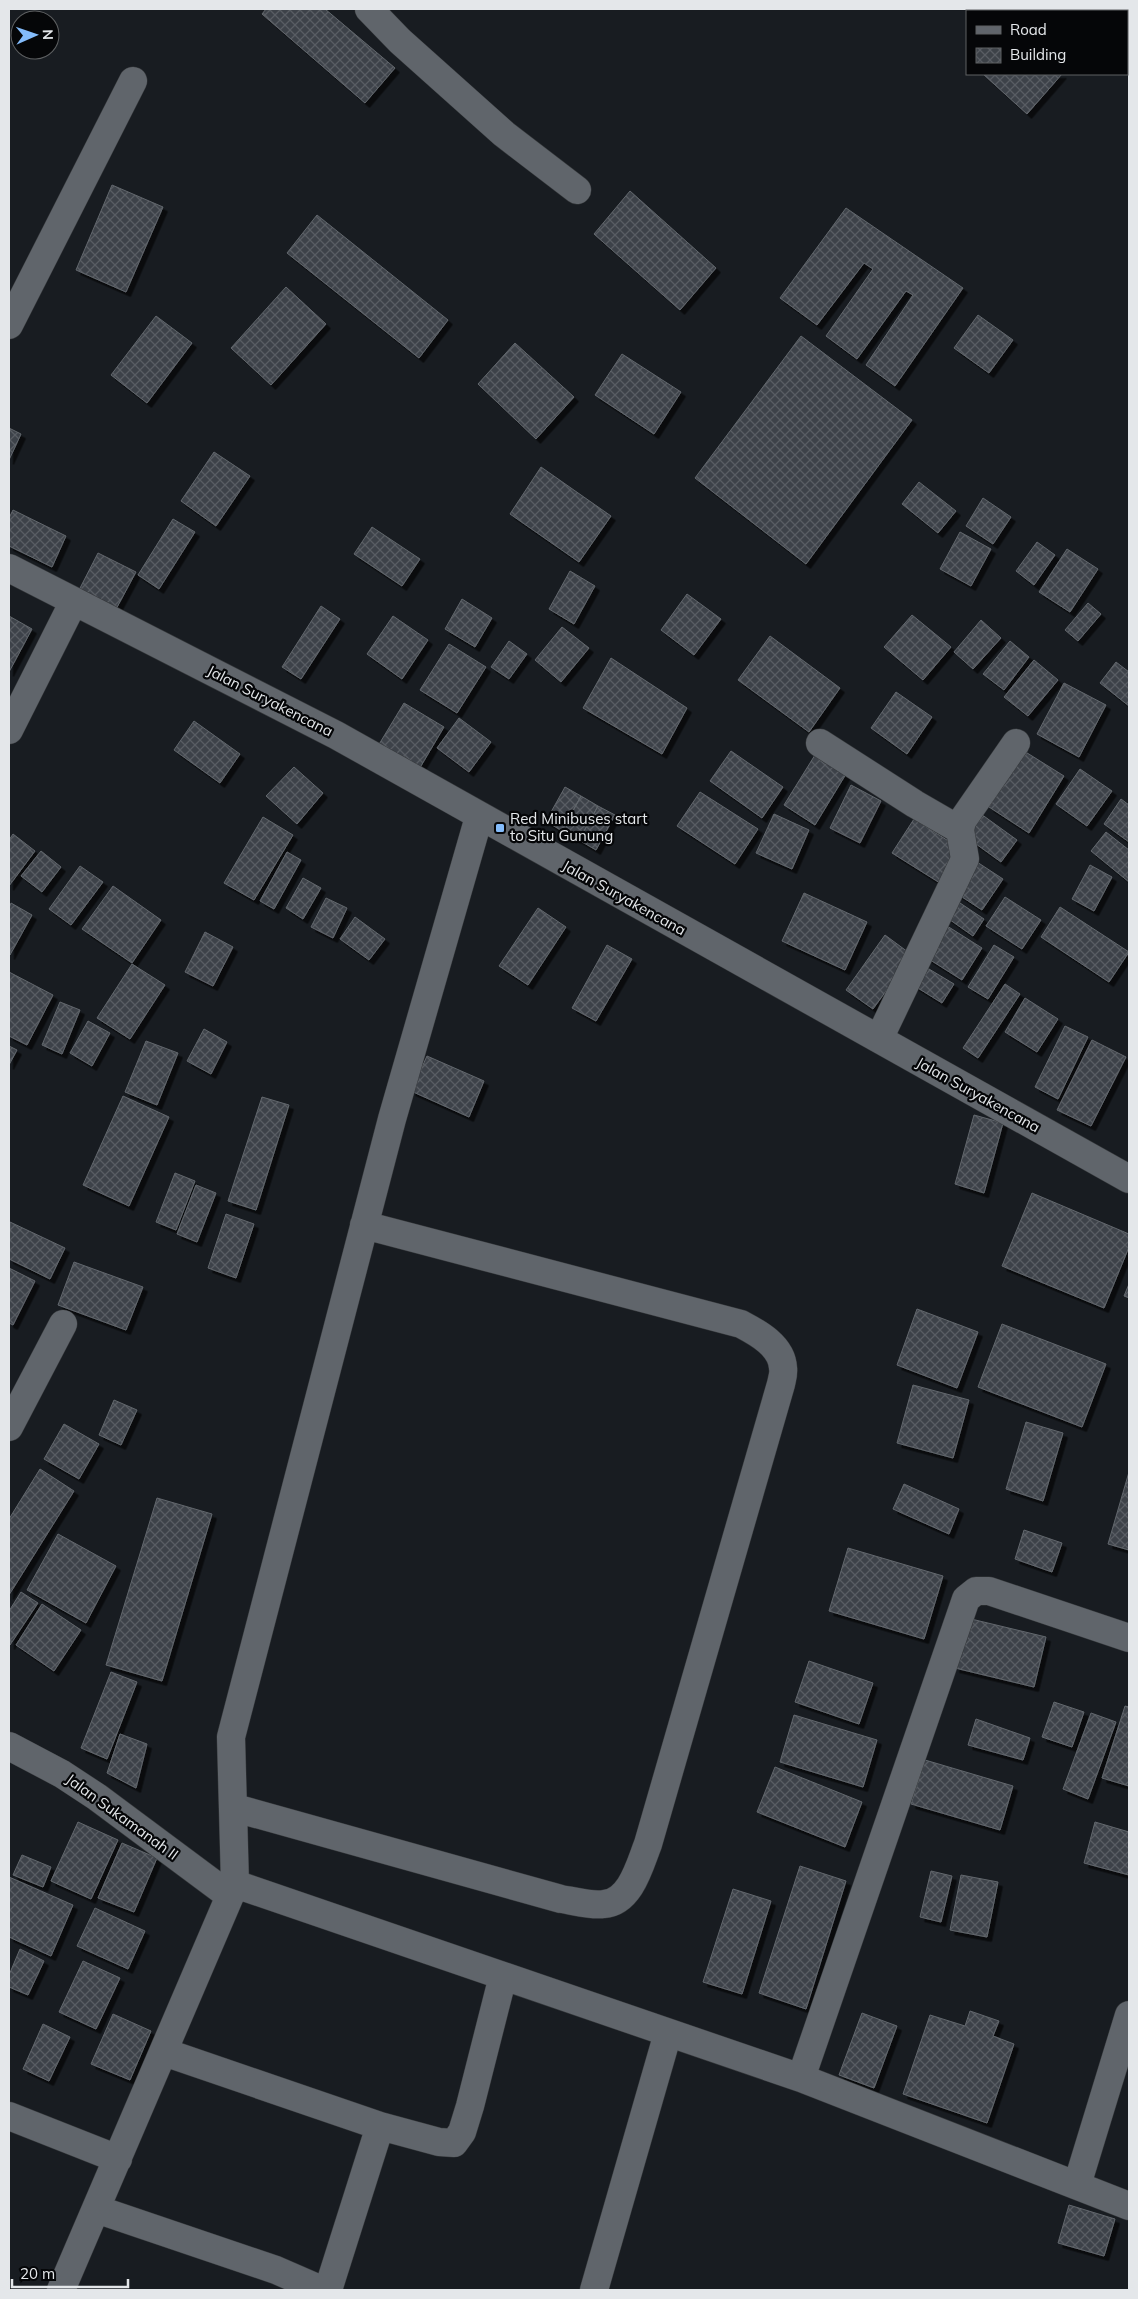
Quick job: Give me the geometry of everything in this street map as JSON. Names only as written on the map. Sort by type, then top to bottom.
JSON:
[{"type":"street","points":[[369,9],[400,41],[504,134],[577,190]]},
{"type":"street","points":[[10,322],[133,81]]},
{"type":"street","name":"Jalan Suryakencana","points":[[9,568],[336,735],[479,817],[1129,1179]]},
{"type":"street","points":[[9,730],[74,601]]},
{"type":"street","points":[[820,743],[960,830]]},
{"type":"street","points":[[879,1039],[965,860],[960,830],[962,821],[1016,743]]},
{"type":"street","points":[[61,2290],[233,1890],[235,1808],[231,1738],[364,1225],[479,817]]},
{"type":"street","points":[[235,1808],[562,1900],[604,1904],[614,1902],[629,1888],[648,1844],[781,1384],[784,1368],[776,1350],[760,1334],[741,1324],[364,1225]]},
{"type":"street","points":[[9,1427],[63,1324]]},
{"type":"street","points":[[801,2078],[966,1599],[976,1591],[989,1591],[1129,1638]]},
{"type":"street","name":"Jalan Sukamanah II","points":[[9,1746],[62,1774],[233,1890],[503,1976],[801,2078],[1129,2206]]},
{"type":"street","points":[[164,2052],[380,2126],[439,2142],[454,2143],[462,2132],[470,2106],[503,1976]]},
{"type":"street","points":[[1077,2185],[1129,2015]]},
{"type":"street","points":[[594,2290],[668,2033]]},
{"type":"street","points":[[9,2116],[118,2159]]},
{"type":"street","points":[[328,2290],[380,2126]]},
{"type":"street","points":[[96,2209],[276,2270],[322,2290]]},
{"type":"building","points":[[266,9],[325,9],[395,68],[365,103],[262,14]]},
{"type":"building","points":[[1059,9],[1126,9],[1124,10]]},
{"type":"building","points":[[984,75],[1061,75],[1027,114]]},
{"type":"building","points":[[112,185],[163,207],[126,292],[76,270]]},
{"type":"building","points":[[630,191],[716,268],[680,310],[594,234]]},
{"type":"building","points":[[846,208],[963,288],[895,386],[866,365],[913,295],[906,291],[857,359],[826,336],[873,269],[864,263],[817,325],[780,298]]},
{"type":"building","points":[[317,215],[448,320],[419,358],[287,253]]},
{"type":"building","points":[[286,287],[326,324],[271,385],[231,348]]},
{"type":"building","points":[[978,315],[1013,340],[989,373],[954,348]]},
{"type":"building","points":[[156,316],[192,343],[147,403],[111,375]]},
{"type":"building","points":[[801,336],[912,420],[806,564],[695,478]]},
{"type":"building","points":[[515,343],[574,397],[536,439],[478,384]]},
{"type":"building","points":[[622,354],[681,392],[654,434],[595,395]]},
{"type":"building","points":[[9,428],[21,434],[9,460]]},
{"type":"building","points":[[214,452],[250,476],[216,526],[181,501]]},
{"type":"building","points":[[541,467],[611,516],[579,562],[510,514]]},
{"type":"building","points":[[919,482],[956,511],[938,533],[902,504]]},
{"type":"building","points":[[983,498],[1011,517],[993,544],[966,526]]},
{"type":"building","points":[[13,510],[66,536],[52,567],[9,546],[9,518]]},
{"type":"building","points":[[173,519],[195,532],[159,589],[138,575]]},
{"type":"building","points":[[372,527],[420,559],[402,586],[354,554]]},
{"type":"building","points":[[960,532],[991,549],[971,586],[940,569]]},
{"type":"building","points":[[1037,542],[1055,555],[1034,585],[1016,571]]},
{"type":"building","points":[[1067,549],[1098,569],[1070,612],[1039,592]]},
{"type":"building","points":[[98,553],[136,572],[115,611],[78,592]]},
{"type":"building","points":[[570,571],[595,586],[574,624],[549,609]]},
{"type":"building","points":[[687,594],[721,619],[694,655],[661,630]]},
{"type":"building","points":[[462,599],[492,618],[475,647],[445,629]]},
{"type":"building","points":[[1088,603],[1101,614],[1078,641],[1065,630]]},
{"type":"building","points":[[321,606],[340,619],[301,679],[282,667]]},
{"type":"building","points":[[912,615],[951,647],[923,680],[884,647]]},
{"type":"building","points":[[9,616],[32,629],[9,672]]},
{"type":"building","points":[[393,616],[428,640],[402,679],[367,654]]},
{"type":"building","points":[[981,620],[1001,638],[973,669],[954,652]]},
{"type":"building","points":[[562,627],[589,648],[561,682],[535,660]]},
{"type":"building","points":[[770,636],[840,688],[809,732],[738,680]]},
{"type":"building","points":[[509,641],[527,654],[509,679],[491,667]]},
{"type":"building","points":[[1010,641],[1029,657],[1004,690],[983,674]]},
{"type":"building","points":[[449,644],[486,667],[457,713],[420,690]]},
{"type":"building","points":[[611,658],[687,708],[662,754],[583,708]]},
{"type":"building","points":[[1034,660],[1058,680],[1028,716],[1004,697]]},
{"type":"building","points":[[1116,662],[1129,672],[1129,706],[1100,683]]},
{"type":"building","points":[[1064,683],[1106,705],[1079,757],[1037,734]]},
{"type":"building","points":[[896,692],[932,717],[907,754],[871,728]]},
{"type":"building","points":[[404,703],[444,727],[418,771],[378,746]]},
{"type":"building","points":[[459,718],[491,742],[469,772],[437,748]]},
{"type":"building","points":[[194,721],[240,754],[220,783],[174,750]]},
{"type":"building","points":[[731,751],[783,787],[762,818],[710,781]]},
{"type":"building","points":[[1024,751],[1064,776],[1029,833],[989,807]]},
{"type":"building","points":[[815,755],[846,774],[815,825],[784,805]]},
{"type":"building","points":[[294,767],[323,793],[297,824],[266,796]]},
{"type":"building","points":[[1080,769],[1112,791],[1087,826],[1056,804]]},
{"type":"building","points":[[851,785],[881,801],[860,843],[830,828]]},
{"type":"building","points":[[565,787],[581,796],[562,831],[546,821]]},
{"type":"building","points":[[700,792],[758,829],[735,864],[677,826]]},
{"type":"building","points":[[581,796],[598,806],[579,840],[562,831]]},
{"type":"building","points":[[1121,799],[1129,805],[1129,842],[1104,824]]},
{"type":"building","points":[[598,806],[615,815],[596,850],[579,840]]},
{"type":"building","points":[[774,814],[809,830],[792,869],[756,853]]},
{"type":"building","points":[[981,814],[1017,840],[1001,862],[965,836]]},
{"type":"building","points":[[263,817],[293,835],[254,900],[224,883]]},
{"type":"building","points":[[914,819],[961,849],[940,883],[892,853]]},
{"type":"building","points":[[1106,832],[1129,850],[1129,882],[1091,851]]},
{"type":"building","points":[[13,834],[35,851],[9,886],[9,840]]},
{"type":"building","points":[[41,851],[61,867],[42,892],[21,876]]},
{"type":"building","points":[[287,852],[301,860],[274,909],[260,901]]},
{"type":"building","points":[[977,862],[1003,879],[982,910],[956,893]]},
{"type":"building","points":[[1090,865],[1112,877],[1094,911],[1072,899]]},
{"type":"building","points":[[80,866],[103,882],[71,925],[49,909]]},
{"type":"building","points":[[303,878],[321,888],[303,919],[286,908]]},
{"type":"building","points":[[113,886],[161,920],[132,963],[82,929]]},
{"type":"building","points":[[804,893],[867,922],[845,970],[782,941]]},
{"type":"building","points":[[1005,897],[1041,920],[1022,949],[986,926]]},
{"type":"building","points":[[326,898],[347,908],[333,938],[311,927]]},
{"type":"building","points":[[957,901],[984,919],[973,936],[946,917]]},
{"type":"building","points":[[11,903],[32,915],[10,955],[9,908]]},
{"type":"building","points":[[1060,907],[1129,952],[1109,982],[1041,937]]},
{"type":"building","points":[[538,908],[566,927],[528,985],[499,966]]},
{"type":"building","points":[[355,917],[385,939],[369,960],[340,939]]},
{"type":"building","points":[[944,924],[982,948],[962,980],[924,956]]},
{"type":"building","points":[[205,932],[233,947],[213,986],[185,972]]},
{"type":"building","points":[[885,935],[912,955],[873,1009],[846,990]]},
{"type":"building","points":[[607,945],[632,959],[596,1021],[572,1008]]},
{"type":"building","points":[[994,945],[1014,957],[988,999],[968,987]]},
{"type":"building","points":[[132,964],[165,985],[130,1039],[97,1018]]},
{"type":"building","points":[[924,966],[954,984],[942,1003],[913,985]]},
{"type":"building","points":[[9,972],[53,995],[27,1045],[9,1036]]},
{"type":"building","points":[[1005,984],[1020,994],[978,1058],[963,1048]]},
{"type":"building","points":[[1025,998],[1058,1019],[1037,1052],[1005,1032]]},
{"type":"building","points":[[60,1002],[80,1010],[62,1054],[42,1045]]},
{"type":"building","points":[[88,1021],[110,1033],[92,1066],[70,1053]]},
{"type":"building","points":[[1065,1026],[1088,1037],[1058,1099],[1035,1087]]},
{"type":"building","points":[[204,1029],[227,1042],[211,1074],[187,1061]]},
{"type":"building","points":[[1092,1040],[1126,1057],[1091,1126],[1057,1110]]},
{"type":"building","points":[[146,1041],[178,1053],[157,1105],[125,1092]]},
{"type":"building","points":[[9,1046],[17,1050],[9,1065]]},
{"type":"building","points":[[427,1056],[484,1081],[469,1117],[411,1091]]},
{"type":"building","points":[[123,1096],[169,1117],[129,1206],[83,1185]]},
{"type":"building","points":[[262,1097],[289,1105],[256,1210],[228,1201]]},
{"type":"building","points":[[974,1115],[1003,1123],[984,1193],[955,1184]]},
{"type":"building","points":[[175,1173],[195,1181],[176,1230],[156,1222]]},
{"type":"building","points":[[196,1185],[216,1193],[197,1242],[177,1234]]},
{"type":"building","points":[[1032,1193],[1129,1234],[1129,1247],[1104,1308],[1002,1266]]},
{"type":"building","points":[[226,1214],[254,1224],[236,1278],[208,1268]]},
{"type":"building","points":[[10,1222],[65,1248],[50,1279],[9,1259]]},
{"type":"building","points":[[74,1262],[143,1287],[126,1330],[58,1305]]},
{"type":"building","points":[[9,1268],[35,1281],[13,1325],[9,1323]]},
{"type":"building","points":[[1129,1284],[1129,1298],[1124,1296]]},
{"type":"building","points":[[917,1309],[978,1332],[957,1388],[897,1365]]},
{"type":"building","points":[[1002,1324],[1106,1364],[1082,1427],[978,1387]]},
{"type":"building","points":[[913,1385],[969,1400],[953,1458],[897,1443]]},
{"type":"building","points":[[114,1400],[137,1410],[121,1445],[99,1435]]},
{"type":"building","points":[[1026,1422],[1063,1433],[1043,1501],[1006,1489]]},
{"type":"building","points":[[64,1424],[99,1444],[79,1479],[44,1459]]},
{"type":"building","points":[[40,1469],[74,1491],[9,1595],[9,1519]]},
{"type":"building","points":[[1129,1472],[1129,1550],[1108,1544]]},
{"type":"building","points":[[904,1484],[959,1509],[949,1534],[893,1509]]},
{"type":"building","points":[[157,1498],[212,1514],[162,1681],[106,1665]]},
{"type":"building","points":[[1024,1530],[1062,1543],[1052,1572],[1015,1559]]},
{"type":"building","points":[[58,1534],[116,1566],[86,1623],[27,1590]]},
{"type":"building","points":[[848,1548],[943,1576],[924,1639],[829,1611]]},
{"type":"building","points":[[21,1592],[38,1603],[10,1645],[9,1611]]},
{"type":"building","points":[[42,1604],[81,1630],[54,1671],[16,1645]]},
{"type":"building","points":[[967,1618],[1046,1637],[1034,1687],[955,1668]]},
{"type":"building","points":[[809,1661],[873,1683],[859,1724],[795,1702]]},
{"type":"building","points":[[111,1672],[137,1682],[107,1759],[81,1748]]},
{"type":"building","points":[[1054,1702],[1084,1712],[1072,1747],[1042,1737]]},
{"type":"building","points":[[1125,1706],[1129,1707],[1129,1786],[1102,1778]]},
{"type":"building","points":[[1091,1713],[1116,1722],[1088,1799],[1063,1789]]},
{"type":"building","points":[[794,1715],[877,1740],[863,1787],[780,1762]]},
{"type":"building","points":[[976,1719],[1030,1738],[1023,1760],[968,1745]]},
{"type":"building","points":[[120,1734],[147,1744],[136,1788],[107,1773]]},
{"type":"building","points":[[925,1760],[1013,1786],[1000,1830],[911,1804]]},
{"type":"building","points":[[775,1767],[862,1802],[845,1847],[757,1812]]},
{"type":"building","points":[[78,1822],[118,1840],[91,1899],[51,1881]]},
{"type":"building","points":[[1095,1822],[1129,1832],[1129,1875],[1084,1863]]},
{"type":"building","points":[[122,1843],[157,1858],[134,1912],[98,1898]]},
{"type":"building","points":[[22,1855],[51,1867],[43,1887],[13,1875]]},
{"type":"building","points":[[800,1866],[846,1881],[806,2009],[759,1993]]},
{"type":"building","points":[[931,1871],[952,1876],[941,1922],[920,1917]]},
{"type":"building","points":[[961,1875],[998,1882],[987,1937],[950,1930]]},
{"type":"building","points":[[9,1877],[73,1905],[51,1956],[9,1937]]},
{"type":"building","points":[[733,1889],[771,1901],[742,1994],[703,1982]]},
{"type":"building","points":[[95,1908],[145,1931],[128,1969],[77,1946]]},
{"type":"building","points":[[20,1949],[44,1961],[28,1995],[9,1987],[9,1975]]},
{"type":"building","points":[[83,1961],[120,1978],[96,2029],[59,2012]]},
{"type":"building","points":[[970,2011],[999,2021],[993,2036],[1014,2044],[987,2123],[903,2094],[930,2015],[965,2026]]},
{"type":"building","points":[[862,2013],[897,2026],[874,2088],[839,2075]]},
{"type":"building","points":[[113,2014],[151,2031],[130,2080],[91,2064]]},
{"type":"building","points":[[43,2024],[70,2037],[49,2081],[23,2069]]},
{"type":"building","points":[[1069,2205],[1115,2219],[1104,2256],[1058,2243]]},
{"type":"place","name":"Red Minibuses start to Situ Gunung","points":[[500,828]]}]
